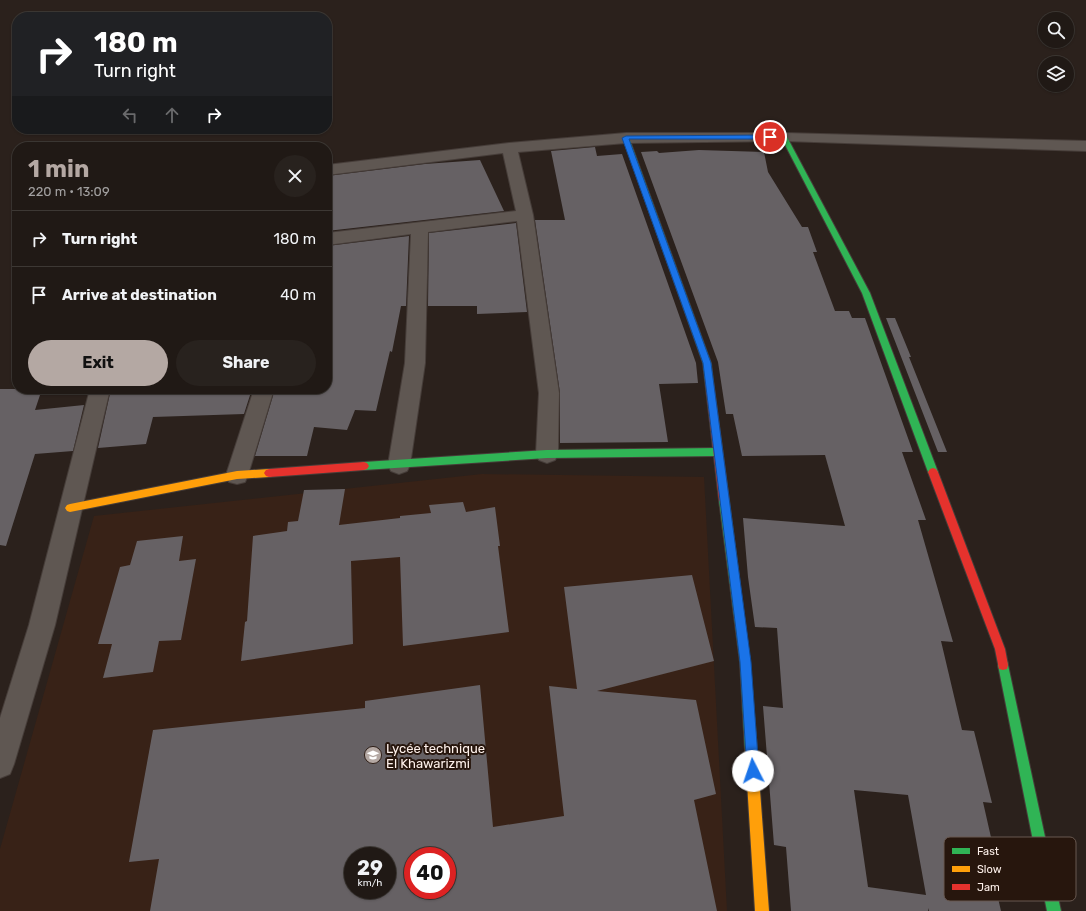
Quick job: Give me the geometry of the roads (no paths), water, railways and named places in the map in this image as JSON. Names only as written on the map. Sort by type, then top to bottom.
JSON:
[{"type":"street","points":[[626,138],[707,363],[745,662],[762,911]]},
{"type":"street","points":[[332,169],[509,148],[626,138],[784,138],[1086,146]]},
{"type":"street","points":[[784,138],[866,293],[1000,649],[1039,837]]},
{"type":"street","points":[[509,148],[525,215],[549,393],[547,454]]},
{"type":"street","points":[[332,238],[525,215]]},
{"type":"street","points":[[399,465],[415,363],[420,227]]},
{"type":"street","points":[[0,764],[42,625],[99,394]]},
{"type":"street","points":[[237,475],[262,394]]},
{"type":"street","points":[[70,508],[237,475],[547,454],[718,452]]},
{"type":"street","points":[[1052,901],[1054,911]]},
{"type":"place","name":"Lycée technique El Khawarizmi","points":[[373,755]]}]
